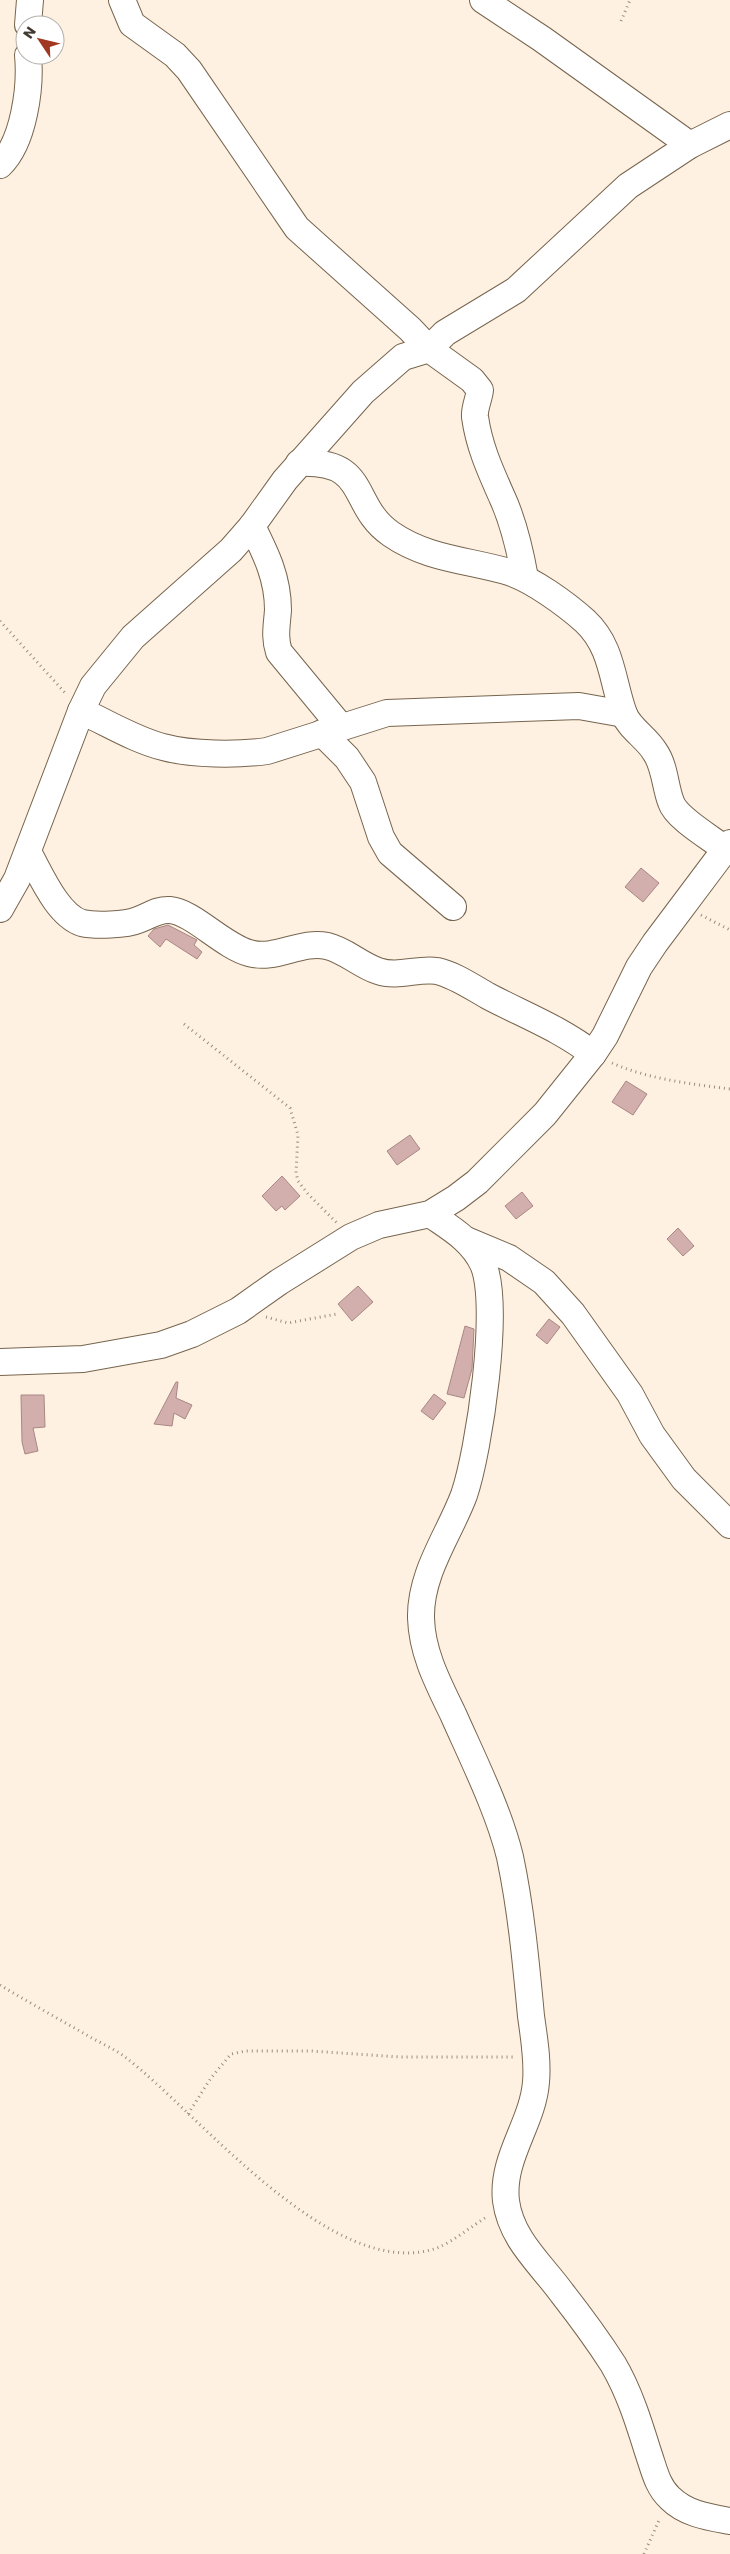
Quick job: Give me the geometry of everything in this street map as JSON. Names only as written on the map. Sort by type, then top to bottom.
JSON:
[{"type":"street","points":[[29,15],[30,0]]},
{"type":"street","points":[[122,0],[132,24],[175,55],[189,70],[297,228],[410,329],[429,349],[472,380],[480,390],[475,414],[478,434],[487,467],[516,532],[524,578]]},
{"type":"street","points":[[483,0],[602,81],[690,145]]},
{"type":"street","points":[[0,165],[6,159],[25,113],[30,75],[29,65]]},
{"type":"street","points":[[0,909],[18,880],[81,711],[93,686],[133,637],[231,550],[252,526],[268,501],[299,463],[363,392],[402,357],[429,349],[445,333],[516,290],[628,186],[690,145],[730,125]]},
{"type":"street","points":[[0,1362],[83,1359],[122,1354],[162,1345],[192,1334],[238,1311],[279,1282],[351,1237],[379,1225],[430,1214],[456,1198],[484,1175],[545,1114],[593,1054],[605,1036],[639,967],[727,846],[674,810],[658,755],[624,714],[616,678],[605,649],[595,632],[585,621],[524,578],[419,551],[382,527],[354,481],[345,472],[324,464],[299,463]]},
{"type":"street","points":[[252,526],[271,563],[276,581],[278,610],[275,640],[279,652],[332,730],[363,782],[381,837],[390,854],[453,907]]},
{"type":"street","points":[[81,711],[153,743],[182,750],[254,752],[267,751],[387,713],[579,706],[624,714]]},
{"type":"street","points":[[28,852],[50,892],[64,912],[82,923],[115,924],[136,921],[156,912],[171,910],[206,928],[227,945],[249,953],[264,956],[298,948],[327,946],[376,970],[392,975],[423,970],[447,974],[537,1018],[578,1042],[593,1054]]},
{"type":"street","points":[[430,1214],[466,1240],[509,1258],[550,1289],[573,1314],[630,1394],[652,1435],[684,1479],[730,1525]]},
{"type":"street","points":[[466,1240],[484,1266],[488,1283],[488,1362],[465,1492],[424,1587],[421,1619],[427,1658],[481,1777],[509,1854],[525,1957],[536,2057],[536,2083],[531,2107],[520,2131],[504,2181],[506,2204],[511,2223],[525,2248],[594,2334],[616,2370],[634,2410],[654,2473],[668,2496],[683,2509],[703,2516],[730,2521]]},
{"type":"path","points":[[621,21],[630,0]]},
{"type":"path","points":[[0,621],[81,711]]},
{"type":"path","points":[[683,905],[730,930]]},
{"type":"path","points":[[184,1024],[290,1108],[298,1135],[296,1173],[298,1181],[308,1194],[351,1237]]},
{"type":"path","points":[[593,1054],[628,1070],[687,1083],[730,1089]]},
{"type":"path","points":[[238,1311],[288,1323],[337,1314]]},
{"type":"path","points":[[0,1985],[124,2057],[275,2192],[305,2214],[342,2235],[376,2248],[404,2253],[437,2248],[506,2204]]},
{"type":"path","points":[[188,2114],[211,2078],[231,2054],[246,2050],[311,2051],[400,2057],[536,2057]]},
{"type":"path","points":[[644,2554],[668,2496]]},
{"type":"building","points":[[641,868],[659,883],[643,902],[625,887]]},
{"type":"building","points":[[168,925],[197,940],[194,945],[202,952],[197,959],[166,939],[160,947],[148,936],[154,929]]},
{"type":"building","points":[[626,1081],[647,1094],[633,1115],[612,1102]]},
{"type":"building","points":[[410,1135],[420,1149],[397,1165],[387,1151]]},
{"type":"building","points":[[282,1176],[300,1196],[285,1210],[282,1206],[276,1211],[262,1196]]},
{"type":"building","points":[[522,1192],[533,1206],[516,1219],[505,1206]]},
{"type":"building","points":[[678,1228],[694,1246],[683,1256],[667,1239]]},
{"type":"building","points":[[358,1286],[373,1302],[352,1321],[338,1304]]},
{"type":"building","points":[[549,1319],[560,1327],[547,1344],[536,1335]]},
{"type":"building","points":[[465,1326],[474,1329],[472,1369],[464,1398],[447,1394]]},
{"type":"building","points":[[176,1382],[178,1382],[176,1398],[192,1405],[185,1419],[174,1413],[172,1426],[154,1424]]},
{"type":"building","points":[[434,1394],[446,1403],[433,1420],[421,1411]]},
{"type":"building","points":[[21,1395],[44,1395],[45,1427],[33,1428],[38,1451],[25,1454],[22,1442]]}]
